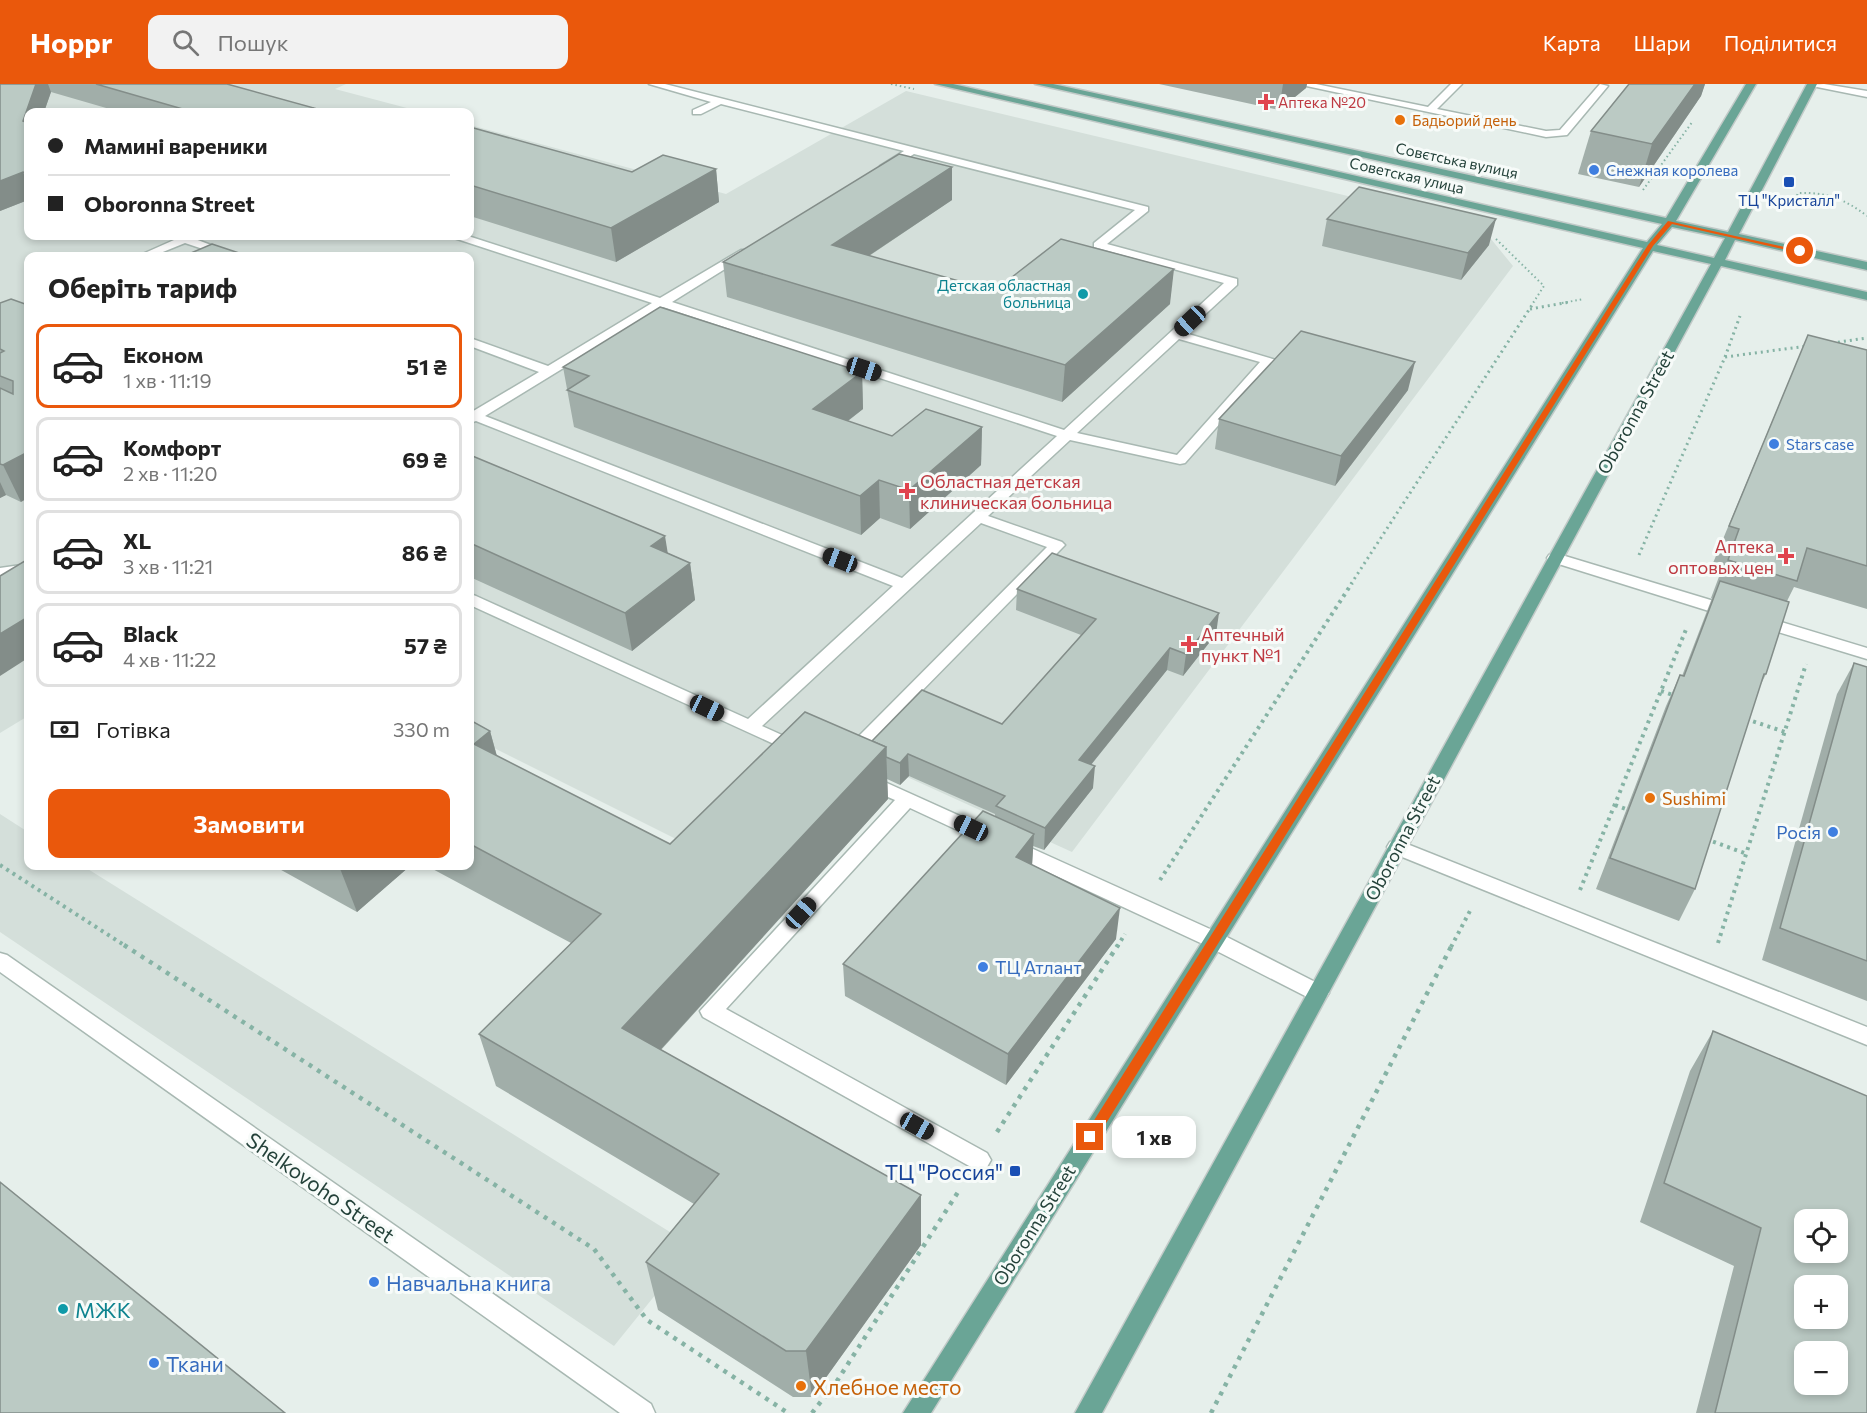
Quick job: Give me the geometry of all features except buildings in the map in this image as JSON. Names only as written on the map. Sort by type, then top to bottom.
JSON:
[{"type":"main road","name":"Советская улица","points":[[940,84],[1867,296]]},
{"type":"main road","name":"Совєтська вулиця","points":[[1040,84],[1867,266]]},
{"type":"main road","name":"Oboronna Street","points":[[916,1413],[1651,245],[1670,222],[1751,84]]},
{"type":"main road","name":"Oboronna Street","points":[[1088,1413],[1732,236],[1812,84]]},
{"type":"street","points":[[654,84],[1144,209],[1098,246],[1233,282],[750,727]]},
{"type":"street","points":[[1302,84],[1546,134],[1563,134],[1603,86]]},
{"type":"street","points":[[1430,110],[1457,84]]},
{"type":"street","points":[[1812,84],[1867,94]]},
{"type":"street","points":[[697,112],[720,101]]},
{"type":"street","points":[[873,174],[913,150]]},
{"type":"street","points":[[153,252],[182,240]]},
{"type":"street","points":[[196,240],[225,252]]},
{"type":"street","points":[[470,240],[1067,435],[1180,460],[1269,360],[1176,334]]},
{"type":"street","points":[[474,417],[752,248]]},
{"type":"street","points":[[474,343],[549,371]]},
{"type":"street","points":[[474,419],[904,585]]},
{"type":"street","points":[[978,517],[1057,545],[837,767],[1143,906],[1318,993]]},
{"type":"street","points":[[1555,558],[1867,654]]},
{"type":"street","points":[[0,573],[24,570]]},
{"type":"street","points":[[474,601],[815,757]]},
{"type":"street","points":[[907,799],[711,1011],[978,1160]]},
{"type":"street","points":[[1397,847],[1867,1036]]},
{"type":"street","name":"Shelkovoho Street","points":[[0,961],[642,1413]]},
{"type":"path","points":[[1632,188],[1643,190],[1696,117]]},
{"type":"path","points":[[1792,208],[1798,194],[1814,192],[1843,198],[1867,216]]},
{"type":"path","points":[[812,1413],[837,1381],[1544,286],[1490,234]]},
{"type":"path","points":[[1530,309],[1586,299]]},
{"type":"path","points":[[1629,580],[1725,357],[1740,316]]},
{"type":"path","points":[[1832,343],[1867,338]]},
{"type":"path","points":[[1725,357],[1808,346]]},
{"type":"path","points":[[1569,916],[1698,602]]},
{"type":"path","points":[[1709,972],[1748,854],[1808,655]]},
{"type":"path","points":[[1661,691],[1684,698]]},
{"type":"path","points":[[1740,717],[1785,732]]},
{"type":"path","points":[[1615,805],[1637,813]]},
{"type":"path","points":[[1703,838],[1748,854]]},
{"type":"path","points":[[0,865],[594,1249],[647,1320],[788,1413]]},
{"type":"path","points":[[1211,1413],[1485,882]]},
{"type":"shaded area","name":"Областная детская клиническая больница","points":[[56,84],[346,84],[335,89],[407,108],[24,108],[24,240],[474,240],[474,126],[726,194],[906,91],[1482,228],[1513,266],[1072,852],[861,756],[676,839],[474,738],[474,252],[24,252],[24,718],[0,733],[0,104]]},
{"type":"shaded area","points":[[0,814],[24,829],[24,870],[89,870],[694,1247],[614,1346],[0,932]]},
{"type":"place","name":"Аптека №20","points":[[1266,102]]},
{"type":"place","name":"Бадьорий день","points":[[1400,120]]},
{"type":"place","name":"Снежная королева","points":[[1594,170]]},
{"type":"place","name":"ТЦ \"Кристалл\"","points":[[1789,182]]},
{"type":"place","name":"Детская областная больница","points":[[1083,294]]},
{"type":"place","name":"Stars case","points":[[1774,444]]},
{"type":"place","name":"Областная детская клиническая больница","points":[[907,491]]},
{"type":"place","name":"Аптека оптовых цен","points":[[1786,556]]},
{"type":"place","name":"Аптечный пункт №1","points":[[1189,644]]},
{"type":"place","name":"Sushimi","points":[[1650,798]]},
{"type":"place","name":"Росія","points":[[1833,832]]},
{"type":"place","name":"ТЦ Атлант","points":[[983,967]]},
{"type":"place","name":"ТЦ \"Россия\"","points":[[1015,1171]]},
{"type":"place","name":"Навчальна книга","points":[[374,1282]]},
{"type":"place","name":"МЖК","points":[[63,1309]]},
{"type":"place","name":"Ткани","points":[[154,1363]]},
{"type":"place","name":"Хлебное место","points":[[801,1386]]},
{"type":"route","points":[[1090,1137],[1651,245],[1670,222],[1800,251]]}]
